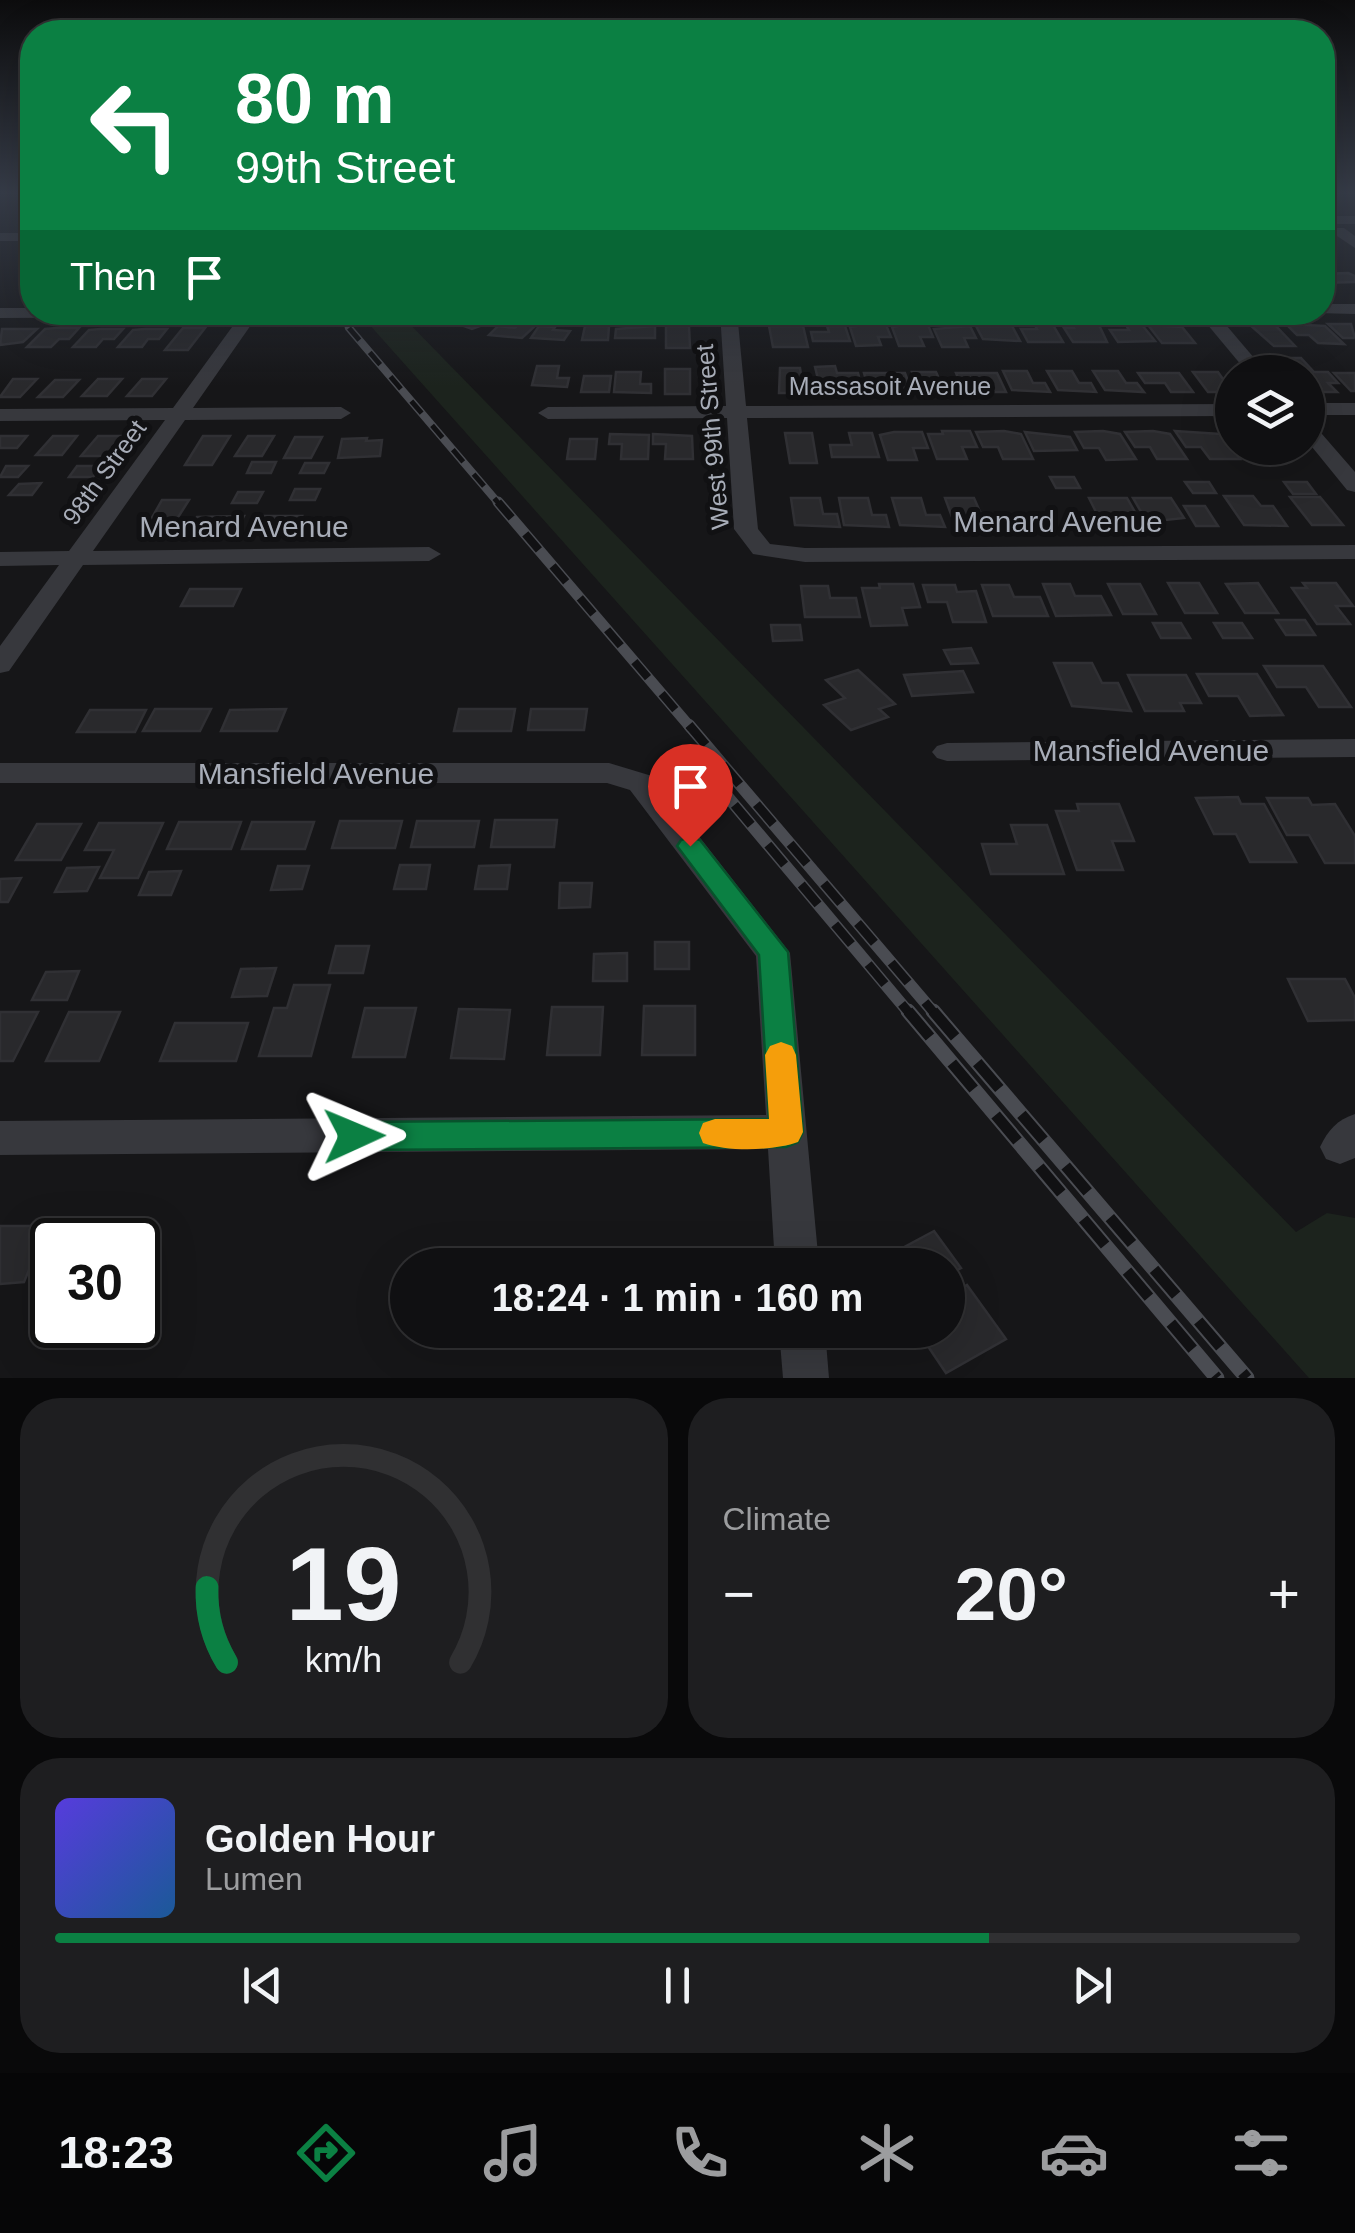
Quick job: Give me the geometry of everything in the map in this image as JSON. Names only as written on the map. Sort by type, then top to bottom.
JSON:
[{"type":"street","name":"98th Street","points":[[0,664],[243,325]]},
{"type":"street","name":"West 99th Street","points":[[729,325],[746,529],[754,546],[761,550]]},
{"type":"street","points":[[1216,325],[1242,355]]},
{"type":"street","points":[[1325,410],[1355,409]]},
{"type":"street","name":"Massasoit Avenue","points":[[548,413],[1215,410]]},
{"type":"street","points":[[0,415],[341,414]]},
{"type":"street","points":[[1325,450],[1355,485]]},
{"type":"street","name":"Menard Avenue","points":[[761,550],[805,555],[1355,552]]},
{"type":"street","name":"Menard Avenue","points":[[0,559],[429,554]]},
{"type":"street","name":"Mansfield Avenue","points":[[947,752],[1355,748]]},
{"type":"street","name":"Mansfield Avenue","points":[[0,774],[609,773],[631,778],[641,783],[773,952],[786,1132]]},
{"type":"street","points":[[0,1138],[786,1132],[796,1248]]},
{"type":"street","points":[[804,1348],[806,1378]]},
{"type":"shaded area","points":[[370,325],[411,325],[1296,1232],[1327,1213],[1355,1218],[1355,1378],[1309,1378]]},
{"type":"building","points":[[1348,273],[1355,276],[1355,282],[1335,283],[1335,274]]},
{"type":"building","points":[[1351,324],[1355,338],[1343,338],[1329,325]]},
{"type":"building","points":[[886,325],[891,337],[878,337],[881,345],[856,346],[850,327]]},
{"type":"building","points":[[928,325],[933,337],[920,337],[924,346],[899,346],[892,327]]},
{"type":"building","points":[[1035,325],[1053,325],[1063,342],[1028,342],[1021,329],[1037,329]]},
{"type":"building","points":[[1072,325],[1099,325],[1107,342],[1073,342],[1064,328],[1074,328]]},
{"type":"building","points":[[1126,325],[1142,325],[1155,341],[1118,342],[1110,330],[1129,330]]},
{"type":"building","points":[[1148,325],[1182,327],[1195,343],[1162,343]]},
{"type":"building","points":[[1250,325],[1275,325],[1295,346],[1274,346]]},
{"type":"building","points":[[1287,325],[1325,326],[1344,344],[1318,343],[1309,335],[1297,335]]},
{"type":"building","points":[[498,326],[535,326],[522,338],[489,335]]},
{"type":"building","points":[[539,326],[570,331],[564,340],[531,338]]},
{"type":"building","points":[[585,326],[609,326],[608,340],[582,340]]},
{"type":"building","points":[[655,326],[655,338],[615,338],[616,329]]},
{"type":"building","points":[[666,326],[689,326],[690,348],[666,348]]},
{"type":"building","points":[[769,326],[803,326],[808,347],[773,347]]},
{"type":"building","points":[[827,326],[845,326],[850,341],[813,341],[811,332],[829,332]]},
{"type":"building","points":[[970,326],[976,338],[964,338],[968,347],[942,347],[934,329]]},
{"type":"building","points":[[976,326],[1012,326],[1020,341],[983,339]]},
{"type":"building","points":[[79,328],[69,339],[59,339],[51,347],[27,347],[45,329]]},
{"type":"building","points":[[183,328],[205,328],[188,350],[165,350]]},
{"type":"building","points":[[2,329],[37,329],[23,342],[0,345]]},
{"type":"building","points":[[123,329],[114,339],[103,339],[96,347],[73,347],[89,330]]},
{"type":"building","points":[[167,329],[159,339],[148,339],[142,347],[118,347],[133,330]]},
{"type":"building","points":[[537,366],[559,366],[557,378],[569,378],[567,387],[532,385]]},
{"type":"building","points":[[835,366],[837,373],[858,373],[863,393],[841,393],[838,383],[819,383],[815,367]]},
{"type":"building","points":[[780,368],[800,368],[804,393],[779,393]]},
{"type":"building","points":[[665,369],[690,369],[690,394],[665,394]]},
{"type":"building","points":[[1003,371],[1027,371],[1033,383],[1045,383],[1050,392],[1012,390]]},
{"type":"building","points":[[1047,371],[1072,371],[1079,383],[1091,383],[1096,392],[1058,390]]},
{"type":"building","points":[[1093,371],[1118,371],[1126,383],[1137,383],[1144,392],[1105,390]]},
{"type":"building","points":[[616,372],[641,372],[640,384],[651,384],[651,393],[614,392]]},
{"type":"building","points":[[912,372],[936,372],[941,383],[953,383],[956,392],[919,390]]},
{"type":"building","points":[[1193,372],[1215,372],[1215,392],[1208,392]]},
{"type":"building","points":[[1325,372],[1338,383],[1328,383],[1337,392],[1325,392]]},
{"type":"building","points":[[864,373],[905,373],[912,392],[890,393],[887,383],[867,383]]},
{"type":"building","points":[[956,373],[997,373],[1006,392],[985,392],[980,383],[960,383]]},
{"type":"building","points":[[1138,373],[1179,373],[1193,392],[1171,392],[1165,383],[1145,383]]},
{"type":"building","points":[[1334,373],[1355,373],[1355,391],[1351,391]]},
{"type":"building","points":[[584,376],[611,376],[609,392],[581,392]]},
{"type":"building","points":[[13,379],[37,379],[20,397],[0,397]]},
{"type":"building","points":[[98,379],[122,379],[107,396],[82,396]]},
{"type":"building","points":[[142,379],[166,379],[152,396],[127,396]]},
{"type":"building","points":[[55,380],[79,380],[63,397],[38,397]]},
{"type":"building","points":[[942,431],[970,431],[977,447],[962,447],[967,459],[937,459],[928,434],[943,434]]},
{"type":"building","points":[[1175,431],[1215,434],[1215,459],[1210,459],[1201,447],[1186,447]]},
{"type":"building","points":[[922,432],[928,448],[913,448],[917,460],[888,460],[880,435]]},
{"type":"building","points":[[976,432],[1021,434],[1033,459],[1003,459],[998,447],[983,447]]},
{"type":"building","points":[[1025,432],[1070,437],[1077,450],[1034,451]]},
{"type":"building","points":[[1075,432],[1120,434],[1136,459],[1106,460],[1099,448],[1084,448]]},
{"type":"building","points":[[1125,432],[1170,434],[1187,459],[1157,459],[1150,447],[1135,447]]},
{"type":"building","points":[[785,433],[812,433],[817,463],[790,463]]},
{"type":"building","points":[[849,433],[872,433],[879,457],[832,457],[830,445],[852,445]]},
{"type":"building","points":[[610,434],[649,435],[648,459],[621,459],[622,444],[609,444]]},
{"type":"building","points":[[653,434],[692,436],[693,459],[665,459],[666,444],[653,444]]},
{"type":"building","points":[[0,436],[27,436],[17,448],[0,448]]},
{"type":"building","points":[[53,436],[77,436],[62,455],[36,455]]},
{"type":"building","points":[[98,436],[124,436],[108,456],[81,456]]},
{"type":"building","points":[[203,436],[230,436],[212,465],[185,465]]},
{"type":"building","points":[[248,436],[274,436],[262,456],[235,456]]},
{"type":"building","points":[[295,437],[322,437],[311,458],[284,458]]},
{"type":"building","points":[[367,438],[366,441],[382,440],[380,456],[338,458],[342,439]]},
{"type":"building","points":[[570,439],[597,439],[595,459],[567,459]]},
{"type":"building","points":[[252,462],[276,462],[271,473],[247,473]]},
{"type":"building","points":[[305,463],[329,463],[324,473],[300,473]]},
{"type":"building","points":[[6,466],[28,466],[18,477],[0,477]]},
{"type":"building","points":[[77,466],[101,466],[93,477],[69,477]]},
{"type":"building","points":[[1050,477],[1074,477],[1080,488],[1056,488]]},
{"type":"building","points":[[1185,482],[1209,482],[1216,493],[1193,493]]},
{"type":"building","points":[[1284,482],[1307,482],[1316,494],[1293,494]]},
{"type":"building","points":[[41,483],[32,495],[9,495],[19,484]]},
{"type":"building","points":[[295,489],[320,489],[315,500],[290,500]]},
{"type":"building","points":[[238,492],[263,492],[257,503],[232,503]]},
{"type":"building","points":[[1224,496],[1253,496],[1261,506],[1273,506],[1287,526],[1244,525]]},
{"type":"building","points":[[1290,497],[1320,497],[1343,525],[1312,525]]},
{"type":"building","points":[[791,498],[820,498],[823,514],[837,514],[840,527],[795,525]]},
{"type":"building","points":[[839,498],[868,498],[872,515],[886,515],[889,527],[844,525]]},
{"type":"building","points":[[892,498],[921,498],[926,515],[940,515],[945,527],[900,525]]},
{"type":"building","points":[[945,498],[974,498],[981,514],[995,514],[1000,527],[955,525]]},
{"type":"building","points":[[1089,498],[1127,498],[1139,519],[1101,522]]},
{"type":"building","points":[[1133,498],[1171,498],[1184,518],[1147,522]]},
{"type":"building","points":[[162,500],[189,500],[170,530],[145,530]]},
{"type":"building","points":[[1184,506],[1205,506],[1218,526],[1196,526]]},
{"type":"building","points":[[244,516],[236,531],[189,531],[197,517]]},
{"type":"building","points":[[255,516],[302,516],[296,530],[248,530]]},
{"type":"building","points":[[1168,583],[1199,583],[1217,613],[1185,613]]},
{"type":"building","points":[[1258,583],[1278,613],[1245,613],[1226,584]]},
{"type":"building","points":[[1303,583],[1336,583],[1353,606],[1336,606],[1350,624],[1317,624],[1292,588],[1307,588]]},
{"type":"building","points":[[879,584],[913,584],[920,607],[902,608],[907,625],[871,626],[862,588],[880,588]]},
{"type":"building","points":[[1043,584],[1070,584],[1075,596],[1101,596],[1111,615],[1056,616]]},
{"type":"building","points":[[1108,584],[1140,584],[1156,614],[1123,614]]},
{"type":"building","points":[[923,585],[955,585],[957,592],[976,591],[986,622],[953,622],[947,602],[928,602]]},
{"type":"building","points":[[982,585],[1009,585],[1014,597],[1040,597],[1048,616],[993,616]]},
{"type":"building","points":[[801,586],[828,586],[830,598],[856,598],[860,617],[805,617]]},
{"type":"building","points":[[190,589],[241,589],[233,606],[181,606]]},
{"type":"building","points":[[1276,620],[1305,620],[1315,635],[1286,635]]},
{"type":"building","points":[[1153,623],[1181,623],[1190,638],[1161,638]]},
{"type":"building","points":[[1214,623],[1242,623],[1252,638],[1223,638]]},
{"type":"building","points":[[771,625],[800,625],[802,640],[773,641]]},
{"type":"building","points":[[971,648],[978,663],[951,664],[944,650]]},
{"type":"building","points":[[1054,663],[1092,663],[1102,683],[1118,683],[1131,711],[1072,706]]},
{"type":"building","points":[[1264,666],[1323,666],[1351,707],[1319,707],[1306,687],[1277,687]]},
{"type":"building","points":[[858,670],[895,704],[879,709],[888,717],[851,730],[824,705],[845,698],[826,680]]},
{"type":"building","points":[[963,671],[973,692],[912,696],[904,675]]},
{"type":"building","points":[[1197,674],[1257,674],[1283,715],[1250,716],[1238,696],[1209,696]]},
{"type":"building","points":[[1128,675],[1186,675],[1201,703],[1180,703],[1184,711],[1145,711]]},
{"type":"building","points":[[155,709],[211,709],[200,731],[143,731]]},
{"type":"building","points":[[286,709],[277,731],[221,731],[230,710]]},
{"type":"building","points":[[459,709],[515,709],[511,731],[454,731]]},
{"type":"building","points":[[531,709],[587,709],[584,730],[528,730]]},
{"type":"building","points":[[90,710],[146,710],[135,732],[77,732]]},
{"type":"building","points":[[1238,797],[1241,804],[1264,804],[1296,862],[1250,862],[1236,834],[1214,834],[1196,798]]},
{"type":"building","points":[[1267,798],[1308,798],[1312,805],[1335,804],[1355,836],[1355,863],[1325,863],[1309,835],[1287,835]]},
{"type":"building","points":[[1077,804],[1119,804],[1134,841],[1112,841],[1123,870],[1077,870],[1056,811],[1079,811]]},
{"type":"building","points":[[495,820],[557,820],[554,847],[491,847]]},
{"type":"building","points":[[340,821],[402,821],[395,848],[332,848]]},
{"type":"building","points":[[417,821],[479,821],[474,847],[411,847]]},
{"type":"building","points":[[179,822],[241,822],[231,849],[167,849]]},
{"type":"building","points":[[252,822],[314,822],[305,849],[242,849]]},
{"type":"building","points":[[99,823],[163,823],[138,878],[100,878],[114,850],[85,850]]},
{"type":"building","points":[[37,824],[81,824],[61,860],[16,860]]},
{"type":"building","points":[[1011,825],[1047,825],[1064,874],[991,874],[982,844],[1017,844]]},
{"type":"building","points":[[400,865],[430,865],[426,889],[394,889]]},
{"type":"building","points":[[510,865],[507,889],[475,889],[479,866]]},
{"type":"building","points":[[278,866],[309,866],[302,889],[271,890]]},
{"type":"building","points":[[99,867],[87,891],[55,892],[67,868]]},
{"type":"building","points":[[181,871],[171,895],[139,895],[149,872]]},
{"type":"building","points":[[21,878],[8,902],[0,902],[0,879]]},
{"type":"building","points":[[560,883],[592,883],[590,907],[559,908]]},
{"type":"building","points":[[655,942],[689,942],[689,969],[655,969]]},
{"type":"building","points":[[336,946],[369,946],[363,973],[329,973]]},
{"type":"building","points":[[627,953],[627,981],[593,981],[594,954]]},
{"type":"building","points":[[276,968],[267,996],[232,997],[241,969]]},
{"type":"building","points":[[79,971],[67,1000],[32,1000],[46,972]]},
{"type":"building","points":[[1288,979],[1345,979],[1355,998],[1355,1020],[1308,1021]]},
{"type":"building","points":[[294,985],[330,985],[311,1056],[259,1056],[274,1008],[287,1008]]},
{"type":"building","points":[[644,1006],[695,1006],[695,1055],[642,1055]]},
{"type":"building","points":[[552,1007],[603,1007],[600,1055],[547,1055]]},
{"type":"building","points":[[365,1008],[416,1008],[405,1057],[353,1057]]},
{"type":"building","points":[[459,1009],[510,1010],[504,1059],[451,1058]]},
{"type":"building","points":[[0,1012],[38,1012],[13,1061],[0,1061]]},
{"type":"building","points":[[69,1012],[120,1012],[99,1061],[46,1061]]},
{"type":"building","points":[[175,1023],[248,1023],[236,1061],[160,1061]]},
{"type":"building","points":[[0,1226],[30,1226],[30,1267],[24,1282],[0,1284]]},
{"type":"building","points":[[934,1231],[946,1248],[903,1248]]},
{"type":"building","points":[[965,1286],[1006,1339],[946,1373],[929,1348],[965,1348]]},
{"type":"railway","points":[[347,325],[351,330]]},
{"type":"railway","points":[[349,328],[500,505]]},
{"type":"railway","points":[[498,502],[691,728]]},
{"type":"railway","points":[[689,725],[935,1014]]},
{"type":"railway","points":[[701,765],[910,1014]]},
{"type":"railway","points":[[908,1011],[1217,1378]]},
{"type":"railway","points":[[933,1011],[1247,1378]]},
{"type":"slow traffic","points":[[715,1133],[786,1132],[781,1055]]},
{"type":"route","points":[[354,1136],[786,1132],[773,952],[690,846]]}]
